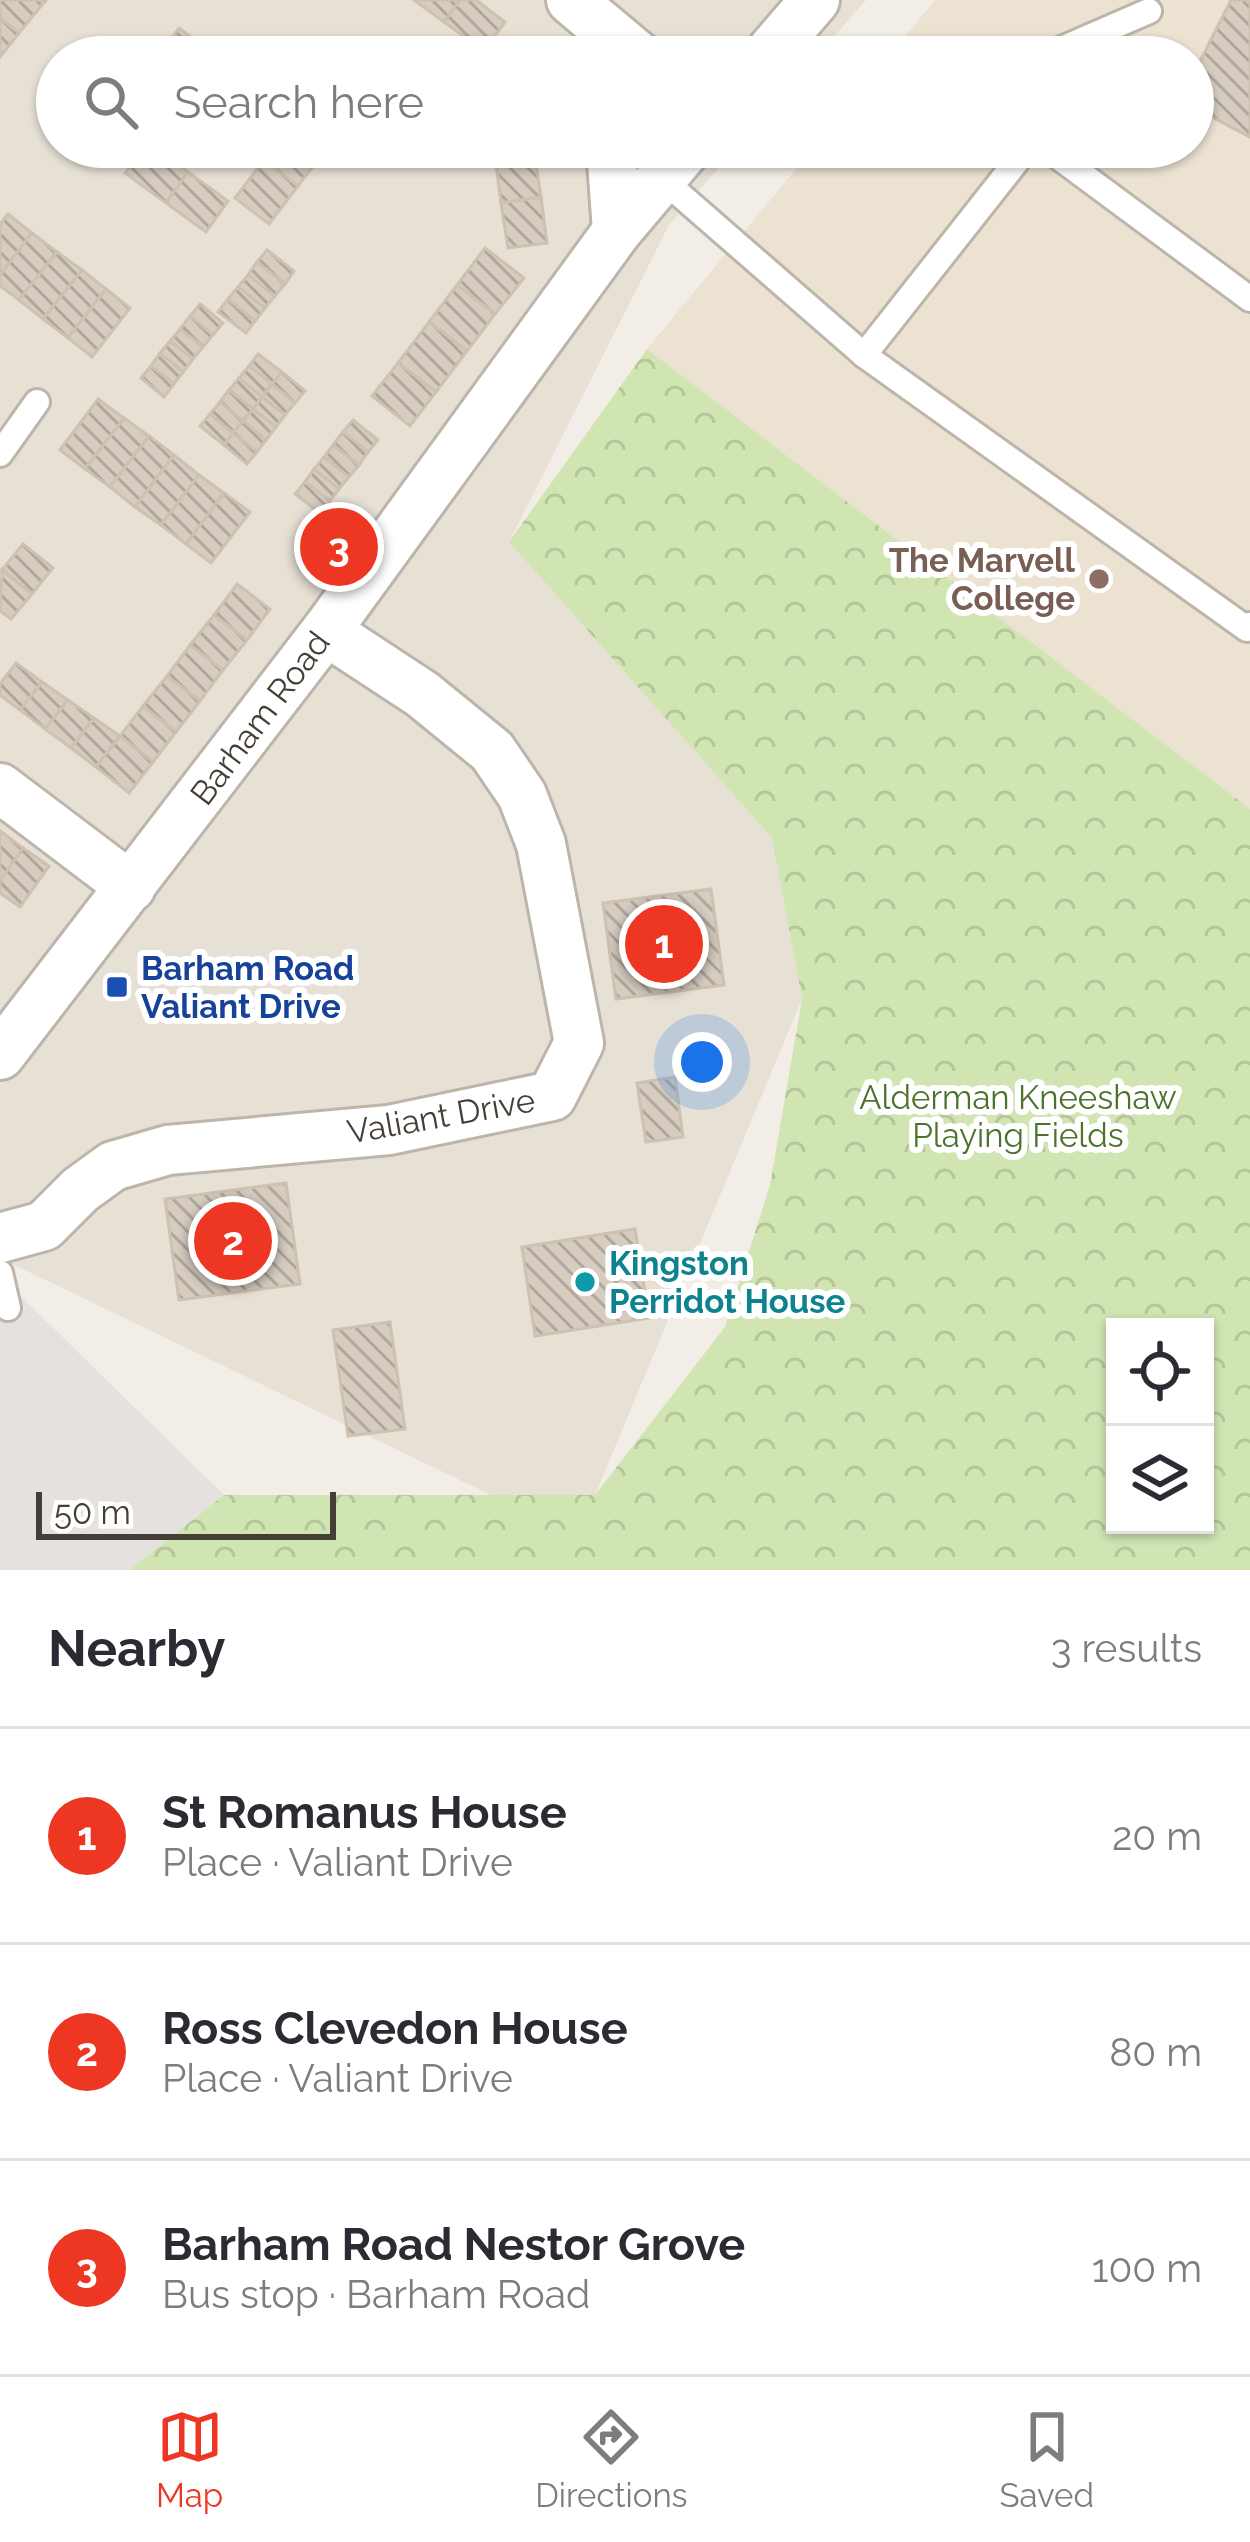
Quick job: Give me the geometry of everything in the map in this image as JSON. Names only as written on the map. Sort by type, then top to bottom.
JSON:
[{"type":"street","points":[[612,168],[617,231]]},
{"type":"street","name":"Barham Road","points":[[0,1055],[326,631],[617,231],[671,168]]},
{"type":"street","name":"Valiant Drive","points":[[0,1238],[44,1226],[113,1166],[168,1150],[389,1130],[552,1096],[579,1042],[541,844],[522,795],[492,751],[422,694],[326,631]]},
{"type":"street","points":[[0,788],[131,887]]},
{"type":"lane","points":[[1091,36],[1149,11]]},
{"type":"lane","points":[[680,168],[864,355],[1247,629],[1250,625]]},
{"type":"lane","points":[[864,355],[1011,168]]},
{"type":"lane","points":[[1073,168],[1250,299]]},
{"type":"lane","points":[[0,454],[37,402]]},
{"type":"lane","points":[[0,1273],[8,1309]]},
{"type":"shaded area","points":[[0,0],[866,0],[834,36],[36,36],[36,168],[719,168],[669,225],[509,542],[772,838],[802,999],[595,1495],[495,1497],[0,1258]]},
{"type":"shaded area","name":"The Marvell College","points":[[935,0],[1250,0],[1250,809],[647,349],[797,168],[1214,168],[1214,36],[905,36]]},
{"type":"shaded area","points":[[0,1276],[224,1495],[129,1570],[0,1570]]},
{"type":"green space","name":"Alderman Kneeshaw Playing Fields","points":[[647,349],[1250,809],[1250,1570],[129,1570],[224,1495],[595,1495],[725,1327],[770,1185],[802,999],[772,838],[509,542]]},
{"type":"building","points":[[0,0],[46,0],[19,33],[0,18]]},
{"type":"building","points":[[414,0],[460,0],[444,22]]},
{"type":"building","points":[[460,0],[476,0],[505,22],[495,36],[463,36],[444,22]]},
{"type":"building","points":[[1231,0],[1250,0],[1250,137],[1214,118],[1213,36]]},
{"type":"building","points":[[0,18],[19,33],[0,57]]},
{"type":"building","points":[[129,168],[183,168],[188,172],[166,203],[125,173]]},
{"type":"building","points":[[258,168],[274,168],[298,186],[269,224],[235,198]]},
{"type":"building","points":[[274,168],[312,168],[298,186]]},
{"type":"building","points":[[497,168],[537,168],[541,197],[501,203]]},
{"type":"building","points":[[188,172],[228,201],[206,232],[166,203]]},
{"type":"building","points":[[541,197],[547,243],[508,248],[501,203]]},
{"type":"building","points":[[8,214],[32,233],[0,275],[0,224]]},
{"type":"building","points":[[32,233],[57,252],[19,300],[0,286],[0,275]]},
{"type":"building","points":[[485,248],[524,278],[495,314],[457,285]]},
{"type":"building","points":[[267,250],[294,271],[285,284],[257,262]]},
{"type":"building","points":[[57,252],[82,270],[43,319],[19,300]]},
{"type":"building","points":[[257,262],[285,284],[275,296],[248,275]]},
{"type":"building","points":[[82,270],[106,289],[68,338],[43,319]]},
{"type":"building","points":[[248,275],[275,296],[265,308],[238,287]]},
{"type":"building","points":[[457,285],[495,314],[467,351],[429,322]]},
{"type":"building","points":[[238,287],[265,308],[255,321],[228,299]]},
{"type":"building","points":[[106,289],[130,308],[92,357],[68,338]]},
{"type":"building","points":[[228,299],[255,321],[246,333],[218,312]]},
{"type":"building","points":[[200,304],[223,323],[213,335],[190,316]]},
{"type":"building","points":[[190,316],[213,335],[203,347],[180,329]]},
{"type":"building","points":[[429,322],[467,351],[436,392],[398,363]]},
{"type":"building","points":[[180,329],[203,347],[193,359],[170,341]]},
{"type":"building","points":[[170,341],[193,359],[183,372],[160,353]]},
{"type":"building","points":[[160,353],[183,372],[174,384],[151,366]]},
{"type":"building","points":[[258,354],[282,372],[272,384],[249,366]]},
{"type":"building","points":[[398,363],[436,392],[410,426],[372,396]]},
{"type":"building","points":[[151,366],[174,384],[164,397],[141,378]]},
{"type":"building","points":[[249,366],[272,384],[262,397],[239,378]]},
{"type":"building","points":[[282,372],[305,391],[295,403],[272,384]]},
{"type":"building","points":[[239,378],[262,397],[253,409],[229,390]]},
{"type":"building","points":[[272,384],[295,403],[285,415],[262,397]]},
{"type":"building","points":[[229,390],[253,409],[243,421],[220,402]]},
{"type":"building","points":[[262,397],[285,415],[276,427],[253,409]]},
{"type":"building","points":[[98,399],[124,418],[85,469],[60,450]]},
{"type":"building","points":[[220,402],[243,421],[233,433],[210,414]]},
{"type":"building","points":[[253,409],[276,427],[266,440],[243,421]]},
{"type":"building","points":[[210,414],[233,433],[224,445],[200,426]]},
{"type":"building","points":[[124,418],[149,436],[110,487],[85,469]]},
{"type":"building","points":[[353,420],[378,440],[368,452],[343,432]]},
{"type":"building","points":[[243,421],[266,440],[257,452],[233,433]]},
{"type":"building","points":[[343,432],[368,452],[359,465],[333,445]]},
{"type":"building","points":[[233,433],[257,452],[247,464],[224,445]]},
{"type":"building","points":[[149,436],[174,455],[135,507],[110,487]]},
{"type":"building","points":[[333,445],[359,465],[349,477],[324,457]]},
{"type":"building","points":[[174,455],[199,475],[161,525],[135,507]]},
{"type":"building","points":[[324,457],[349,477],[339,489],[314,469]]},
{"type":"building","points":[[314,469],[339,489],[330,501],[305,482]]},
{"type":"building","points":[[199,475],[224,493],[186,544],[161,525]]},
{"type":"building","points":[[305,482],[330,501],[320,513],[295,494]]},
{"type":"building","points":[[224,493],[250,512],[211,563],[186,544]]},
{"type":"building","points":[[23,544],[53,568],[32,594],[2,570]]},
{"type":"building","points":[[2,570],[32,594],[11,619],[0,611]]},
{"type":"building","points":[[237,584],[270,609],[247,640],[214,615]]},
{"type":"building","points":[[214,615],[247,640],[223,670],[190,645]]},
{"type":"building","points":[[190,645],[223,670],[200,701],[167,676]]},
{"type":"building","points":[[16,663],[42,682],[20,710],[0,695],[0,684]]},
{"type":"building","points":[[167,676],[200,701],[176,732],[143,706]]},
{"type":"building","points":[[42,682],[68,700],[45,729],[20,710]]},
{"type":"building","points":[[68,700],[94,718],[71,748],[45,729]]},
{"type":"building","points":[[143,706],[176,732],[153,762],[120,736]]},
{"type":"building","points":[[94,718],[120,736],[96,767],[71,748]]},
{"type":"building","points":[[120,736],[153,762],[129,793],[96,767]]},
{"type":"building","points":[[0,831],[23,848],[0,881]]},
{"type":"building","points":[[23,848],[49,866],[20,907],[0,893],[0,881]]},
{"type":"building","points":[[711,889],[724,985],[616,999],[603,903]]},
{"type":"building","points":[[675,1077],[683,1137],[646,1142],[637,1083]]},
{"type":"building","points":[[286,1183],[300,1284],[179,1300],[165,1199]]},
{"type":"building","name":"Kingston Perridot House","points":[[635,1229],[649,1318],[535,1336],[522,1247]]},
{"type":"building","points":[[390,1322],[405,1429],[348,1436],[333,1330]]},
{"type":"place","name":"Barham Road Nestor Grove","points":[[339,547]]},
{"type":"place","name":"The Marvell College","points":[[1099,579]]},
{"type":"place","name":"St Romanus House","points":[[664,944]]},
{"type":"place","name":"Barham Road Valiant Drive","points":[[117,987]]},
{"type":"place","name":"Ross Clevedon House","points":[[233,1241]]},
{"type":"place","name":"Kingston Perridot House","points":[[585,1282]]}]
